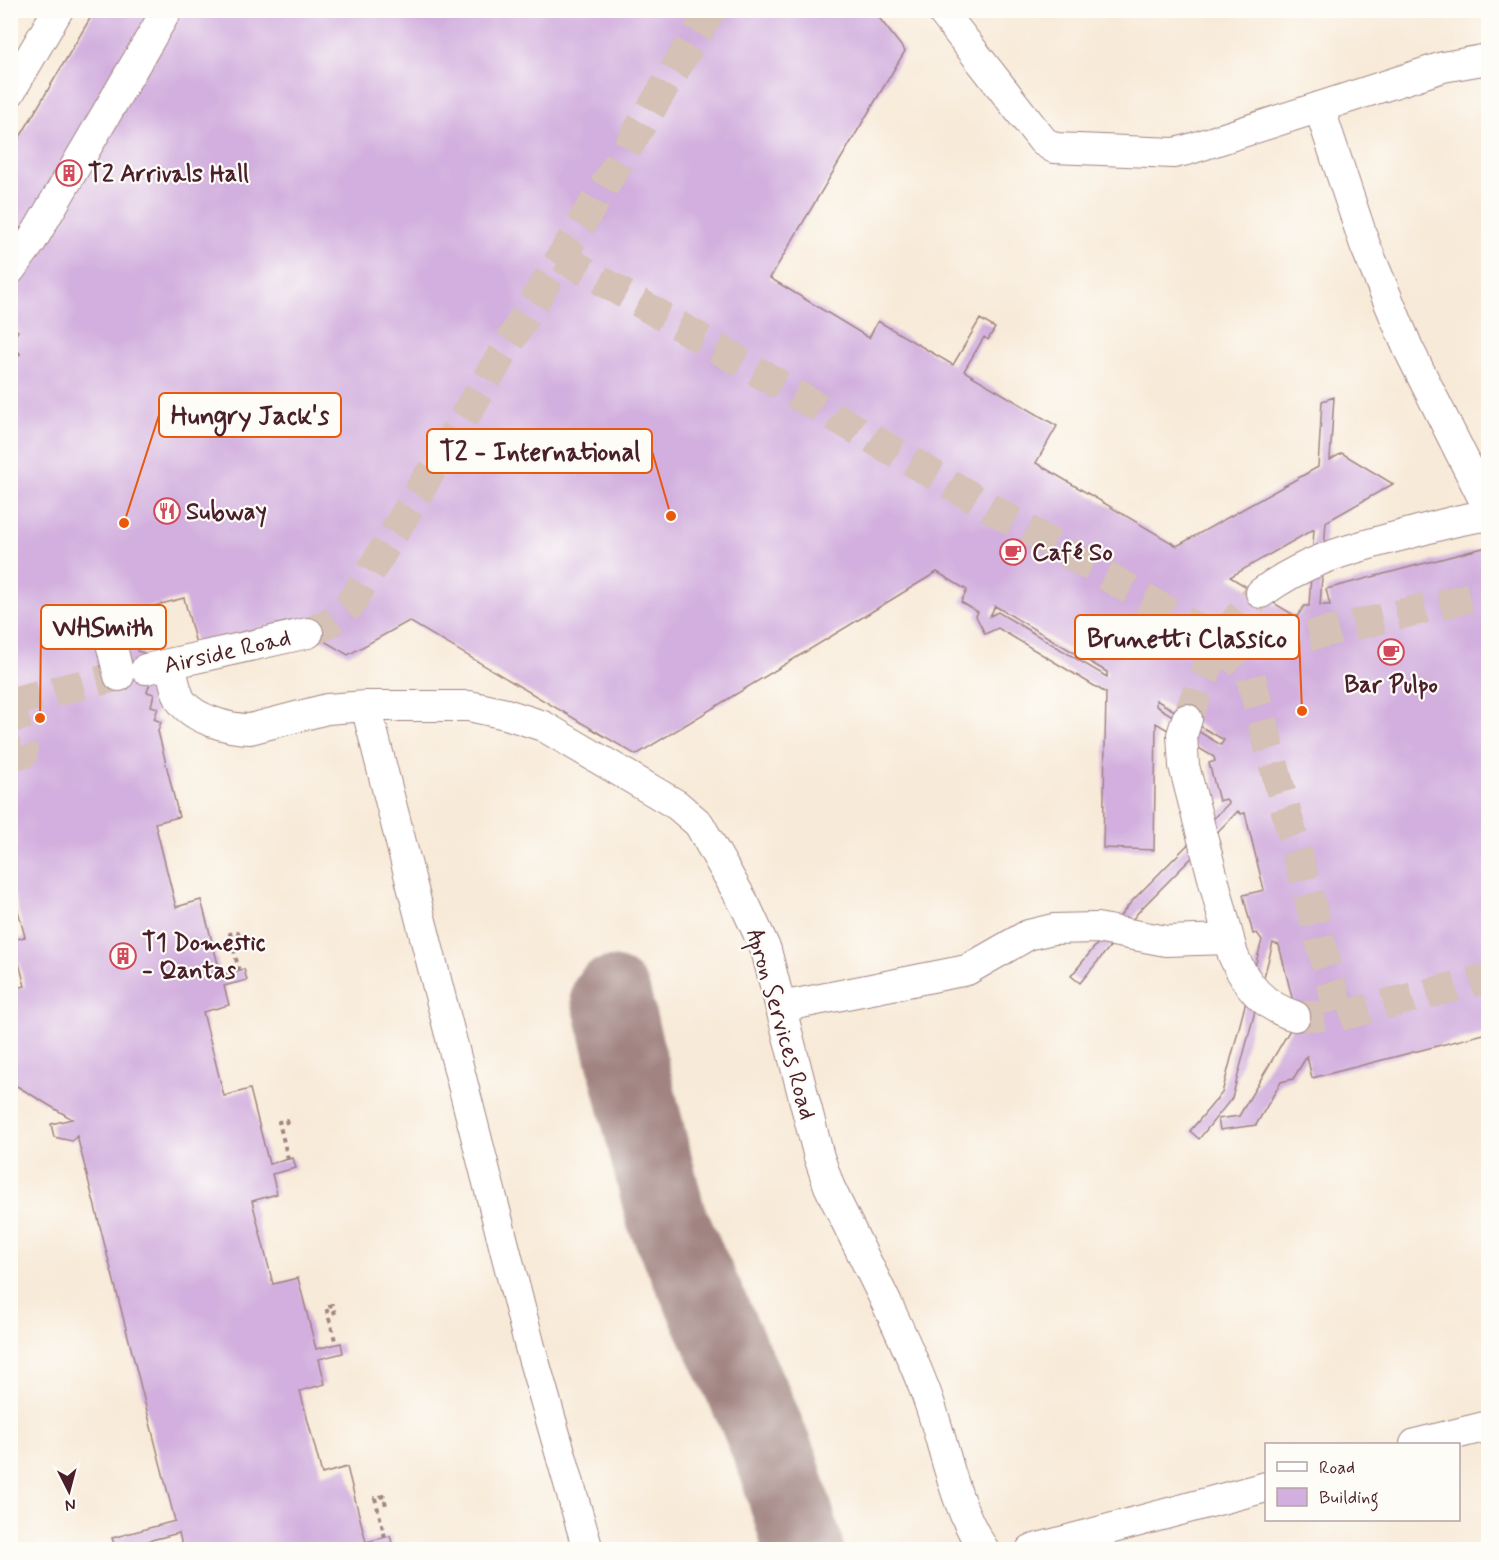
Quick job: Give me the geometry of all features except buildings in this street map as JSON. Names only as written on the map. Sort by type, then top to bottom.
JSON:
[{"type":"street","points":[[10,92],[58,10]]},
{"type":"street","points":[[10,270],[31,242],[167,10]]},
{"type":"street","points":[[941,10],[1043,141],[1054,147],[1174,153],[1443,67],[1488,59]]},
{"type":"street","points":[[1261,593],[1280,579],[1326,556],[1450,522],[1488,516],[1483,498],[1408,348],[1365,245],[1319,107]]},
{"type":"street","name":"Airside Road","points":[[145,670],[308,633]]},
{"type":"street","name":"Apron Services Road","points":[[110,639],[187,708],[197,715],[237,729],[250,729],[327,709],[366,706],[469,706],[506,714],[543,726],[677,805],[699,824],[746,907],[766,950],[819,1157],[829,1186],[910,1352],[925,1390],[963,1512],[984,1550]]},
{"type":"street","points":[[366,706],[530,1347],[588,1550]]},
{"type":"street","points":[[1187,719],[1182,735],[1184,766],[1229,939],[1241,974],[1254,992],[1271,1006],[1295,1016]]},
{"type":"street","points":[[781,1007],[967,970],[1028,935],[1053,928],[1097,928],[1166,941],[1229,939]]},
{"type":"street","points":[[1419,1443],[1488,1426]]},
{"type":"street","points":[[1031,1550],[1265,1487]]},
{"type":"path","points":[[10,346],[21,356]]},
{"type":"path","points":[[239,971],[230,934],[238,932],[240,941]]},
{"type":"path","points":[[288,1128],[286,1120],[279,1122],[288,1159]]},
{"type":"path","points":[[335,1314],[332,1305],[326,1307],[336,1344]]},
{"type":"path","points":[[385,1537],[375,1498],[384,1496],[386,1506]]},
{"type":"taxiway","points":[[611,997],[666,1217],[756,1411],[778,1464],[804,1550]]},
{"type":"tunnel","points":[[308,633],[328,624],[350,605],[711,10]]},
{"type":"tunnel","points":[[561,257],[1220,642],[1250,674],[1340,1016]]},
{"type":"tunnel","points":[[1187,719],[1216,651],[1247,606],[1261,593]]},
{"type":"tunnel","points":[[1220,642],[1277,644],[1488,593]]},
{"type":"tunnel","points":[[10,702],[145,670]]},
{"type":"tunnel","points":[[10,703],[23,753],[10,756]]},
{"type":"tunnel","points":[[1295,1016],[1340,1016],[1488,978]]},
{"type":"place","name":"T2 Arrivals Hall","points":[[69,173]]},
{"type":"place","name":"Subway","points":[[167,511]]},
{"type":"place","name":"T2 - International","points":[[671,516]]},
{"type":"place","name":"Hungry Jack's","points":[[124,523]]},
{"type":"place","name":"Café So","points":[[1013,552]]},
{"type":"place","name":"Bar Pulpo","points":[[1391,652]]},
{"type":"place","name":"Brunetti Classico","points":[[1302,711]]},
{"type":"place","name":"WHSmith","points":[[40,718]]},
{"type":"place","name":"T1 Domestic - Qantas","points":[[123,956]]}]
